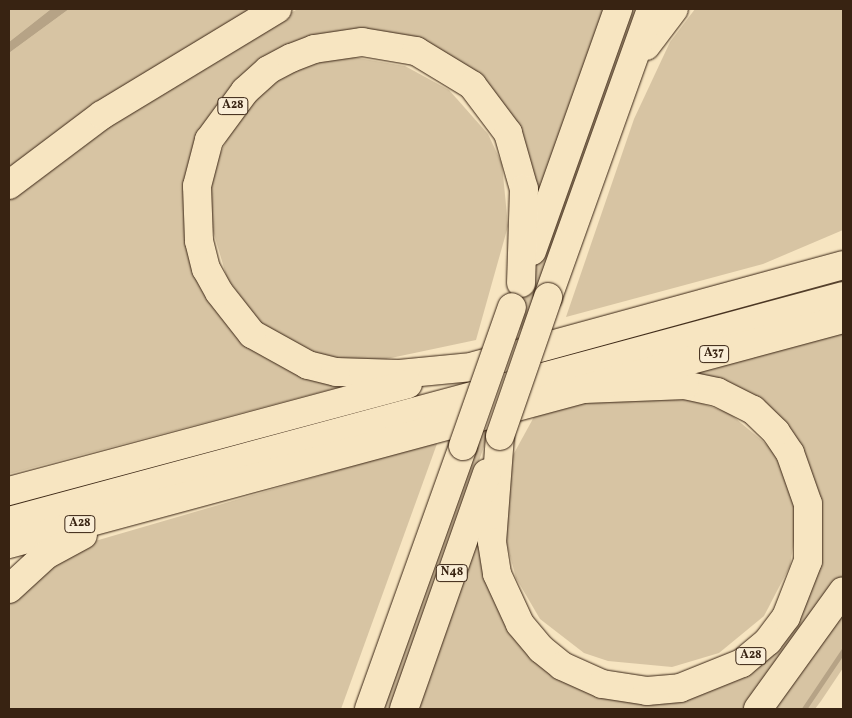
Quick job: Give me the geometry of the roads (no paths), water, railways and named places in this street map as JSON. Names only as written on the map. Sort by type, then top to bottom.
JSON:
[{"type":"highway","points":[[9,186],[110,110],[276,9]]},
{"type":"highway","name":"A28","points":[[463,446],[618,9]]},
{"type":"highway","name":"A28","points":[[9,544],[151,505],[584,389],[685,385],[717,392],[752,410],[776,432],[790,453],[808,504],[808,562],[786,617],[768,642],[742,663],[689,685],[647,691],[602,684],[562,666],[541,649],[520,624],[497,574],[492,542],[500,436],[548,297],[651,9]]},
{"type":"highway","name":"A28","points":[[631,65],[674,9]]},
{"type":"highway","name":"A28","points":[[472,367],[399,374],[336,372],[308,365],[252,334],[214,284],[199,241],[197,186],[209,140],[245,90],[268,70],[291,58],[314,49],[362,42],[416,51],[472,85],[508,133],[524,190],[516,295]]},
{"type":"highway","name":"A28","points":[[9,491],[767,286],[843,249]]},
{"type":"highway","points":[[767,286],[843,266]]},
{"type":"highway","name":"A28","points":[[9,521],[843,296]]},
{"type":"highway","name":"A37","points":[[584,389],[843,319]]},
{"type":"highway","name":"N48","points":[[404,709],[500,436]]},
{"type":"highway","name":"N48","points":[[369,709],[463,446]]},
{"type":"highway","points":[[9,589],[46,555],[151,505]]},
{"type":"highway","points":[[758,709],[843,591]]},
{"type":"waterway","points":[[804,709],[843,651]]}]
